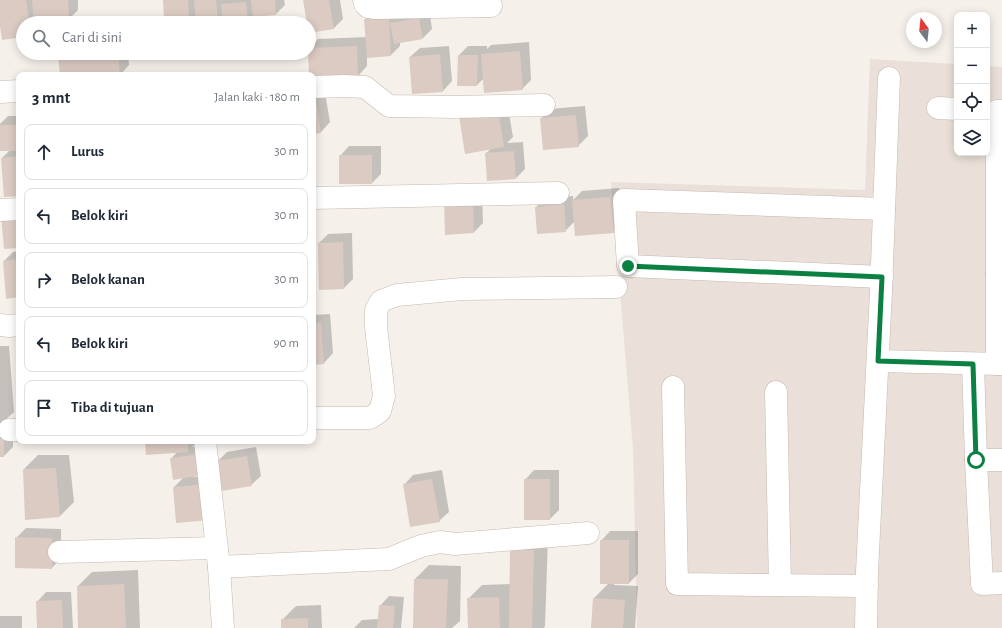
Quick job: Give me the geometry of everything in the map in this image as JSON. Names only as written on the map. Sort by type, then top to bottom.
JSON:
[{"type":"street","points":[[364,0],[368,7],[374,8],[491,6]]},
{"type":"street","points":[[866,628],[890,78]]},
{"type":"street","points":[[316,86],[365,87],[389,106],[454,107],[544,105]]},
{"type":"street","points":[[0,92],[16,91]]},
{"type":"street","points":[[878,361],[999,364],[999,274],[995,111]]},
{"type":"street","points":[[316,198],[558,193]]},
{"type":"street","points":[[882,277],[628,266],[624,200],[884,209]]},
{"type":"street","points":[[0,210],[16,209]]},
{"type":"street","points":[[316,418],[370,418],[380,411],[384,396],[376,327],[376,310],[381,301],[397,295],[462,289],[616,287]]},
{"type":"street","points":[[0,325],[16,325]]},
{"type":"street","points":[[973,364],[982,584],[1002,582]]},
{"type":"street","points":[[673,387],[677,584],[867,586]]},
{"type":"street","points":[[776,392],[780,585]]},
{"type":"street","points":[[205,444],[218,558],[223,628]]},
{"type":"street","points":[[976,460],[1002,460]]},
{"type":"street","points":[[59,552],[218,558],[389,559],[421,546],[440,542],[455,544],[487,540],[588,533]]},
{"type":"shaded area","points":[[870,59],[954,64],[954,156],[990,156],[990,66],[1002,67],[1002,628],[637,628],[633,450],[611,182],[865,190]]},
{"type":"building","points":[[0,0],[26,0],[29,16],[16,16],[16,38],[2,40],[0,26]]},
{"type":"building","points":[[32,0],[68,0],[69,16],[33,16]]},
{"type":"building","points":[[163,0],[188,0],[189,16],[164,16]]},
{"type":"building","points":[[194,0],[216,0],[217,16],[195,16]]},
{"type":"building","points":[[251,0],[275,0],[276,15],[253,16]]},
{"type":"building","points":[[303,0],[329,0],[334,29],[316,32],[316,16],[306,16]]},
{"type":"building","points":[[246,2],[247,16],[222,16],[221,4]]},
{"type":"building","points":[[389,18],[391,56],[367,58],[364,19]]},
{"type":"building","points":[[419,18],[423,39],[394,44],[390,23]]},
{"type":"building","points":[[357,46],[358,77],[316,78],[316,72],[309,72],[308,60],[316,60],[316,48]]},
{"type":"building","points":[[520,51],[523,90],[484,93],[481,54]]},
{"type":"building","points":[[440,54],[443,92],[412,94],[409,57]]},
{"type":"building","points":[[458,55],[478,55],[477,86],[457,86]]},
{"type":"building","points":[[59,60],[119,60],[120,72],[60,72]]},
{"type":"building","points":[[316,101],[321,133],[316,134]]},
{"type":"building","points":[[498,109],[504,147],[465,154],[459,116]]},
{"type":"building","points":[[576,115],[579,147],[543,150],[540,118]]},
{"type":"building","points":[[0,125],[16,125],[16,151],[0,151]]},
{"type":"building","points":[[514,151],[516,179],[487,181],[485,153]]},
{"type":"building","points":[[339,155],[372,155],[372,184],[339,184]]},
{"type":"building","points":[[16,156],[16,196],[4,197],[1,158]]},
{"type":"building","points":[[473,196],[474,233],[445,235],[444,197]]},
{"type":"building","points":[[610,197],[614,233],[575,236],[572,200]]},
{"type":"building","points":[[564,204],[566,232],[537,234],[535,207]]},
{"type":"building","points":[[16,213],[16,248],[4,249],[1,215]]},
{"type":"building","points":[[343,242],[344,289],[319,290],[318,243]]},
{"type":"building","points":[[16,259],[16,297],[6,299],[3,261]]},
{"type":"building","points":[[321,322],[324,364],[316,365],[316,323]]},
{"type":"building","points":[[0,439],[4,439],[4,457],[0,457]]},
{"type":"building","points":[[145,444],[188,444],[188,452],[146,455]]},
{"type":"building","points":[[200,454],[204,475],[173,480],[170,458]]},
{"type":"building","points":[[247,456],[252,486],[221,491],[216,461]]},
{"type":"building","points":[[56,468],[60,517],[25,520],[23,469]]},
{"type":"building","points":[[432,479],[440,522],[410,527],[403,484]]},
{"type":"building","points":[[524,479],[550,479],[550,520],[524,520]]},
{"type":"building","points":[[207,484],[210,520],[176,523],[173,487]]},
{"type":"building","points":[[15,537],[52,538],[52,569],[15,568]]},
{"type":"building","points":[[600,540],[629,540],[629,584],[600,584]]},
{"type":"building","points":[[510,550],[534,550],[532,628],[509,628]]},
{"type":"building","points":[[414,579],[448,579],[446,628],[413,628]]},
{"type":"building","points":[[124,584],[126,628],[78,628],[77,586]]},
{"type":"building","points":[[499,597],[500,628],[468,628],[467,598]]},
{"type":"building","points":[[593,598],[625,600],[623,628],[591,628]]},
{"type":"building","points":[[62,600],[63,628],[37,628],[36,601]]},
{"type":"building","points":[[379,605],[395,606],[393,628],[377,628]]},
{"type":"building","points":[[308,618],[308,628],[281,628],[281,619]]},
{"type":"route","points":[[628,266],[882,277],[878,361],[973,364],[976,460]]}]
